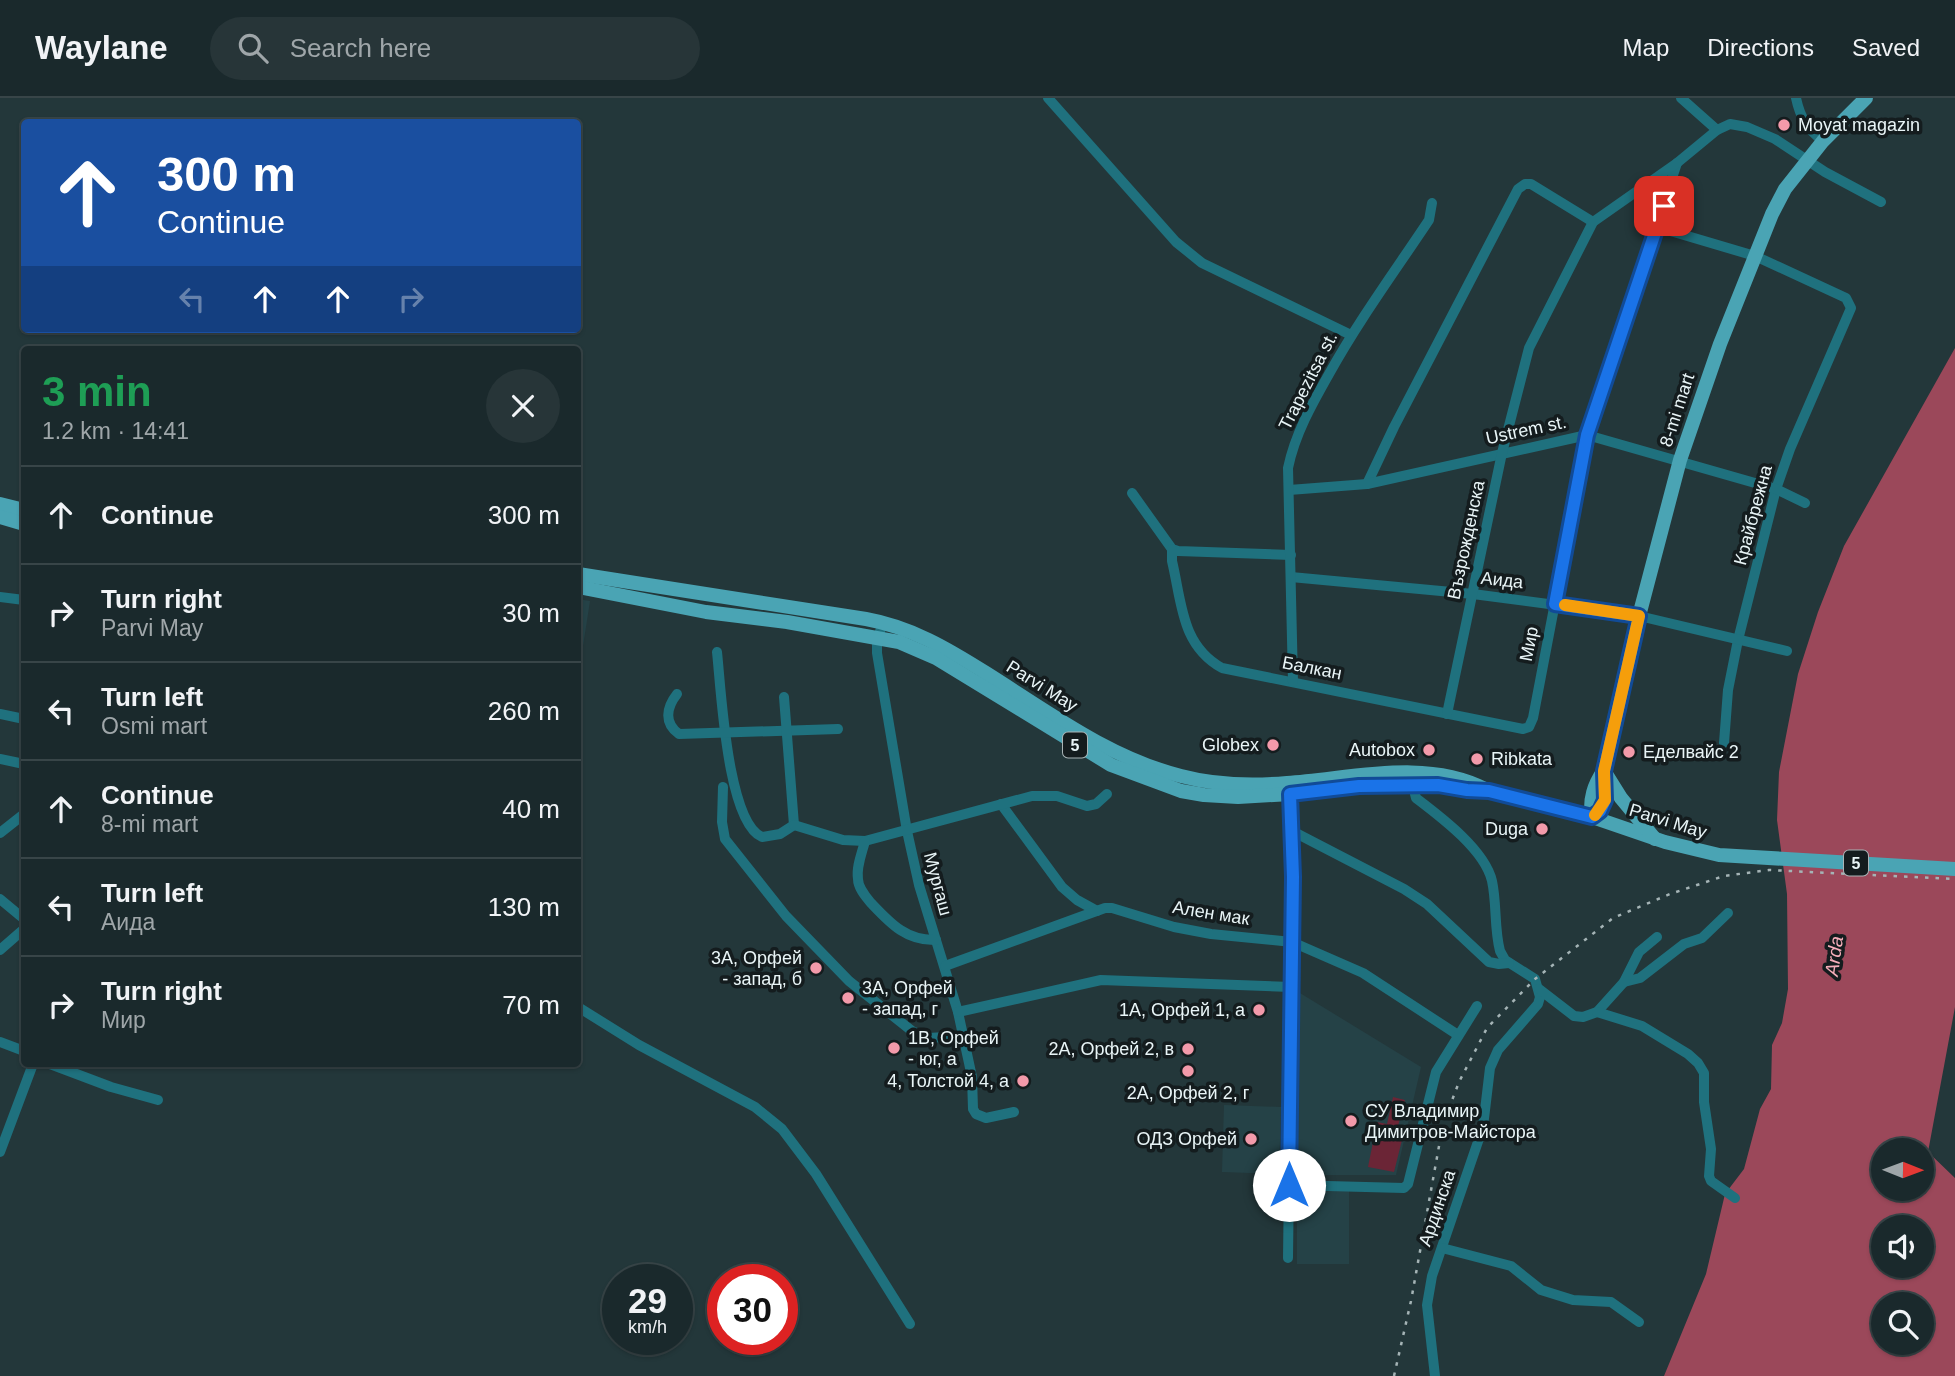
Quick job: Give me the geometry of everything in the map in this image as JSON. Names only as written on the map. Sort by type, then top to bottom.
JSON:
[{"type":"main road","name":"8-mi mart","points":[[1604,771],[1639,616],[1681,460],[1712,365],[1772,214],[1785,189],[1823,141],[1867,98]]},
{"type":"main road","points":[[0,504],[21,509]]},
{"type":"main road","points":[[0,517],[21,523]]},
{"type":"main road","name":"Parvi May","points":[[581,574],[883,622],[905,629],[943,646],[1088,738],[1157,769],[1185,777],[1290,789],[1419,784],[1489,791],[1592,817],[1656,840],[1719,855],[1955,869]]},
{"type":"main road","name":"Parvi May","points":[[581,588],[706,612],[787,622],[898,642],[936,658],[1111,765],[1181,791],[1238,797],[1378,774],[1438,775],[1469,781],[1489,791]]},
{"type":"main road","points":[[1604,771],[1605,800],[1600,811],[1592,817],[1590,806],[1594,789],[1604,771]]},
{"type":"main road","points":[[1604,771],[1621,798],[1656,840]]},
{"type":"main road","points":[[1568,811],[1594,789]]},
{"type":"street","points":[[1048,98],[1176,242],[1202,263],[1351,335]]},
{"type":"street","points":[[1681,98],[1717,130]]},
{"type":"street","points":[[1796,98],[1809,130],[1823,141]]},
{"type":"street","points":[[1367,484],[1518,189],[1525,184],[1531,184],[1593,222],[1677,163],[1717,130],[1730,124],[1747,127],[1775,139],[1881,202]]},
{"type":"street","name":"Мир","points":[[1529,727],[1533,718],[1587,435],[1677,163]]},
{"type":"street","name":"Trapezitsa st.","points":[[1293,682],[1289,468],[1298,434],[1351,335],[1429,220],[1432,203]]},
{"type":"street","name":"Възрожденска","points":[[1447,714],[1502,453],[1529,348],[1593,222]]},
{"type":"street","points":[[1657,227],[1755,256]]},
{"type":"street","name":"Крайбрежна","points":[[1724,743],[1728,690],[1738,640],[1776,489],[1790,449],[1851,308],[1846,298],[1755,256]]},
{"type":"street","name":"Ustrem st.","points":[[1289,490],[1367,484],[1587,435],[1776,489],[1805,503]]},
{"type":"street","points":[[1132,493],[1172,548],[1178,551],[1291,555]]},
{"type":"street","name":"Балкан","points":[[1172,548],[1172,561],[1191,640],[1210,661],[1222,668],[1523,729],[1529,727]]},
{"type":"street","name":"Аида","points":[[1291,578],[1473,594],[1639,616],[1787,651]]},
{"type":"street","points":[[0,597],[21,600]]},
{"type":"street","name":"Мургаш","points":[[883,622],[878,637],[879,665],[907,831],[919,885],[958,1012],[972,1077],[973,1109],[976,1114],[986,1118],[1014,1112]]},
{"type":"street","points":[[717,652],[735,788],[745,818],[757,836],[770,837],[794,825],[843,840],[865,841],[1044,795],[1087,806],[1096,804],[1107,794]]},
{"type":"street","points":[[677,694],[670,703],[668,722],[679,734],[838,729]]},
{"type":"street","points":[[784,697],[794,825]]},
{"type":"street","points":[[0,715],[21,718]]},
{"type":"street","points":[[0,759],[21,763]]},
{"type":"street","points":[[1419,784],[1416,799],[1468,843],[1485,862],[1492,882],[1498,944],[1503,956],[1508,963],[1535,979],[1539,989],[1574,1016],[1583,1017],[1597,1012],[1624,982],[1639,952],[1657,937]]},
{"type":"street","points":[[723,787],[722,822],[725,839],[786,916],[849,981],[912,1031],[928,1038],[963,1036]]},
{"type":"street","points":[[1288,1258],[1292,942],[1290,789]]},
{"type":"street","points":[[1001,804],[1062,887],[1077,900],[1097,911]]},
{"type":"street","points":[[0,833],[21,816]]},
{"type":"street","points":[[1292,831],[1404,889],[1427,904],[1489,962],[1508,963]]},
{"type":"street","points":[[865,841],[857,878],[867,898],[899,931],[914,938],[936,940]]},
{"type":"street","points":[[0,899],[21,916]]},
{"type":"street","name":"Ален мак","points":[[945,966],[1112,908],[1174,927],[1211,934],[1292,942],[1363,973],[1458,1035]]},
{"type":"street","points":[[1624,982],[1640,978],[1684,944],[1702,937],[1728,913]]},
{"type":"street","points":[[0,950],[21,932]]},
{"type":"street","points":[[958,1012],[1101,980],[1291,987]]},
{"type":"street","name":"Ардинска","points":[[1435,1376],[1427,1305],[1432,1276],[1483,1127],[1490,1068],[1498,1050],[1538,1004],[1539,989]]},
{"type":"street","points":[[1289,1185],[1404,1188],[1408,1184],[1436,1072],[1477,1006]]},
{"type":"street","points":[[581,1009],[639,1045],[755,1107],[782,1129],[830,1195],[910,1324]]},
{"type":"street","points":[[1597,1012],[1642,1026],[1698,1063],[1704,1073],[1703,1090],[1711,1149],[1709,1176],[1711,1181],[1735,1198]]},
{"type":"street","points":[[0,1042],[21,1050]]},
{"type":"street","points":[[0,1150],[32,1067]]},
{"type":"street","points":[[58,1067],[111,1087],[158,1100]]},
{"type":"street","points":[[1442,1248],[1511,1266],[1541,1290],[1573,1300],[1611,1302],[1639,1322]]},
{"type":"shaded area","points":[[581,600],[590,601],[581,659]]},
{"type":"shaded area","name":"СУ Владимир Димитров-Майстора","points":[[1295,990],[1421,1067],[1396,1175],[1292,1175]]},
{"type":"shaded area","points":[[1393,1097],[1405,1100],[1398,1126],[1405,1128],[1394,1172],[1368,1167],[1377,1122],[1387,1124]]},
{"type":"shaded area","name":"ОДЗ Орфей","points":[[1224,1105],[1281,1107],[1279,1174],[1222,1172]]},
{"type":"shaded area","points":[[1297,1187],[1349,1187],[1349,1264],[1297,1264]]},
{"type":"water","name":"Arda","points":[[1955,348],[1955,1007],[1931,1138],[1871,1138],[1871,1201],[1934,1201],[1934,1158],[1955,1178],[1955,1376],[1664,1376],[1706,1274],[1725,1194],[1744,1169],[1760,1109],[1771,1089],[1772,1045],[1782,1023],[1788,989],[1787,894],[1777,820],[1779,772],[1798,674],[1818,612],[1844,546]]},
{"type":"railway","points":[[1394,1376],[1411,1301],[1443,1124],[1459,1082],[1487,1028],[1535,979],[1613,918],[1670,894],[1724,876],[1769,870],[1955,879]]},
{"type":"slow traffic","points":[[1565,605],[1639,616],[1604,771],[1605,800],[1595,815]]},
{"type":"place","name":"Moyat magazin","points":[[1784,125]]},
{"type":"place","name":"Globex","points":[[1273,745]]},
{"type":"place","name":"Autobox","points":[[1429,750]]},
{"type":"place","name":"Еделвайс 2","points":[[1629,752]]},
{"type":"place","name":"Ribkata","points":[[1477,759]]},
{"type":"place","name":"Duga","points":[[1542,829]]},
{"type":"place","name":"3А, Орфей - запад, б","points":[[816,968]]},
{"type":"place","name":"3А, Орфей - запад, г","points":[[848,998]]},
{"type":"place","name":"1А, Орфей 1, а","points":[[1259,1010]]},
{"type":"place","name":"1В, Орфей - юг, а","points":[[894,1048]]},
{"type":"place","name":"2А, Орфей 2, в","points":[[1188,1049]]},
{"type":"place","name":"2А, Орфей 2, г","points":[[1188,1071]]},
{"type":"place","name":"4, Толстой 4, а","points":[[1023,1081]]},
{"type":"place","name":"СУ Владимир Димитров-Майстора","points":[[1351,1121]]},
{"type":"place","name":"ОДЗ Орфей","points":[[1251,1139]]},
{"type":"route","points":[[1289,1185],[1293,877],[1290,794],[1359,786],[1438,785],[1489,791],[1592,817],[1600,811],[1605,800],[1604,771],[1639,616],[1555,604],[1587,435],[1664,206]]}]
